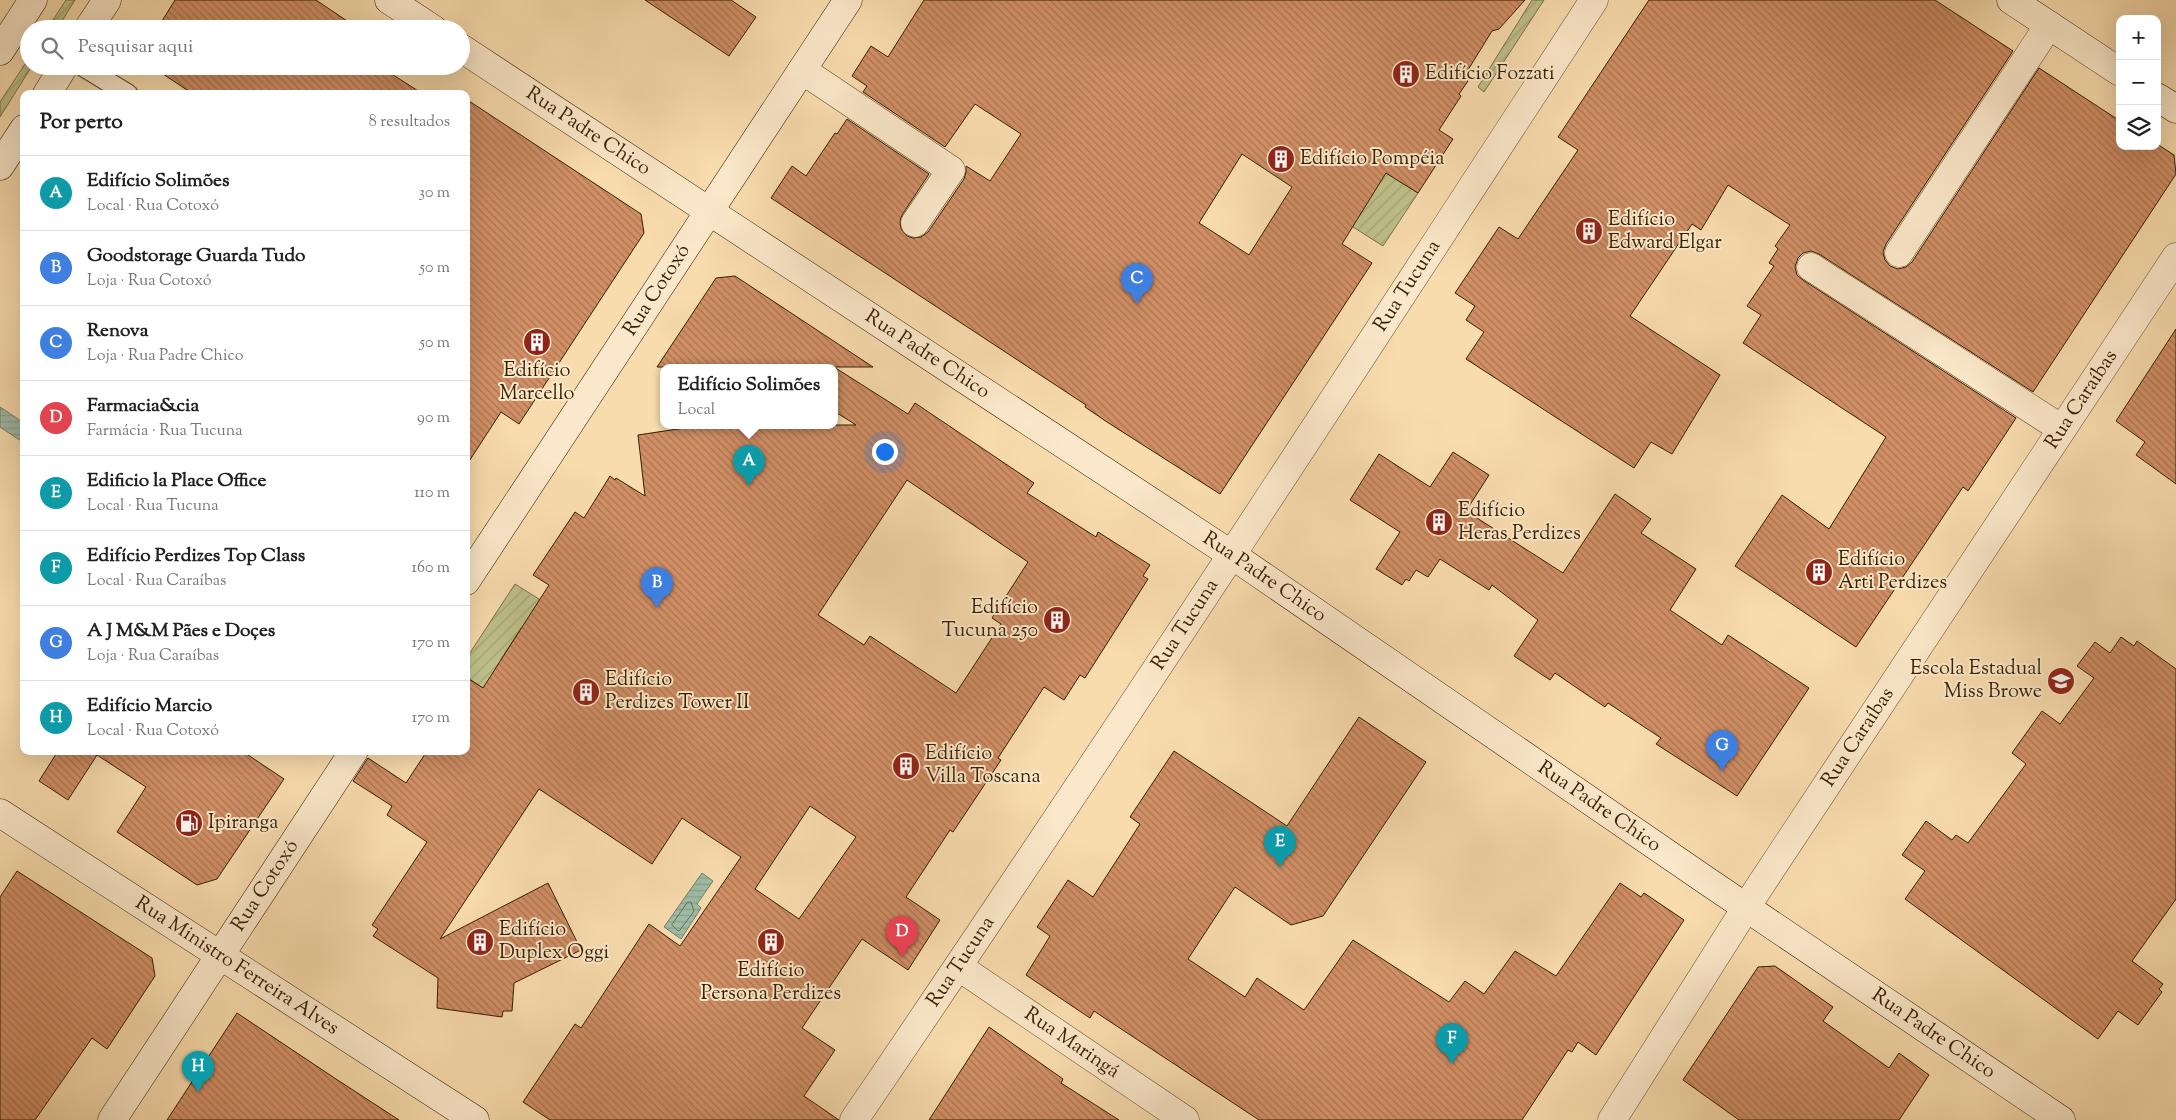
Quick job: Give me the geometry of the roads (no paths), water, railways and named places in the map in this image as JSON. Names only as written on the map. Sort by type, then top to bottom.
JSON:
[{"type":"street","points":[[20,20],[33,0]]},
{"type":"street","points":[[94,20],[107,0]]},
{"type":"street","points":[[389,0],[419,20]]},
{"type":"street","name":"Rua Cotoxó","points":[[470,575],[848,0]]},
{"type":"street","name":"Rua Tucuna","points":[[854,1120],[1232,555],[1594,0]]},
{"type":"street","points":[[2011,0],[2116,69]]},
{"type":"street","points":[[0,51],[20,20]]},
{"type":"street","points":[[1899,253],[2049,25]]},
{"type":"street","name":"Rua Padre Chico","points":[[470,54],[1232,555],[2060,1120]]},
{"type":"street","points":[[802,70],[951,170],[915,223]]},
{"type":"street","points":[[49,90],[59,75]]},
{"type":"street","points":[[2161,100],[2176,109]]},
{"type":"street","points":[[0,166],[20,135]]},
{"type":"street","name":"Rua Caraíbas","points":[[1612,1120],[1746,907],[2176,257]]},
{"type":"street","points":[[1811,267],[2062,429]]},
{"type":"street","name":"Rua Cotoxó","points":[[112,1120],[351,755]]},
{"type":"street","name":"Rua Ministro Ferreira Alves","points":[[0,813],[475,1120]]},
{"type":"street","name":"Rua Maringá","points":[[958,967],[1185,1120]]},
{"type":"lane","points":[[97,75],[121,90]]},
{"type":"water","points":[[0,407],[20,420],[20,440],[0,427]]},
{"type":"water","points":[[702,873],[713,881],[697,904],[701,908],[681,939],[664,927]]},
{"type":"place","name":"Edifício Fozzati","points":[[1406,74]]},
{"type":"place","name":"Edifício Pompéia","points":[[1281,159]]},
{"type":"place","name":"Edifício Edward Elgar","points":[[1589,231]]},
{"type":"place","name":"Renova","points":[[1137,304]]},
{"type":"place","name":"Edifício Marcello","points":[[537,342]]},
{"type":"place","name":"Edifício Solimões","points":[[749,486]]},
{"type":"place","name":"Edifício Heras Perdizes","points":[[1439,522]]},
{"type":"place","name":"Edifício Arti Perdizes","points":[[1819,572]]},
{"type":"place","name":"Goodstorage Guarda Tudo","points":[[657,608]]},
{"type":"place","name":"Edifício Tucuna 250","points":[[1057,620]]},
{"type":"place","name":"Escola Estadual Miss Browe","points":[[2061,681]]},
{"type":"place","name":"Edifício Perdizes Tower II","points":[[586,692]]},
{"type":"place","name":"Edifício Villa Toscana","points":[[906,766]]},
{"type":"place","name":"A J M&M Pães e Doçes","points":[[1722,771]]},
{"type":"place","name":"Ipiranga","points":[[189,823]]},
{"type":"place","name":"Edificio la Place Office","points":[[1280,867]]},
{"type":"place","name":"Edifício Duplex Oggi","points":[[480,942]]},
{"type":"place","name":"Edifício Persona Perdizes","points":[[771,942]]},
{"type":"place","name":"Farmacia&cia","points":[[902,957]]},
{"type":"place","name":"Edifício Perdizes Top Class","points":[[1452,1064]]},
{"type":"place","name":"Edifício Marcio","points":[[198,1092]]}]
